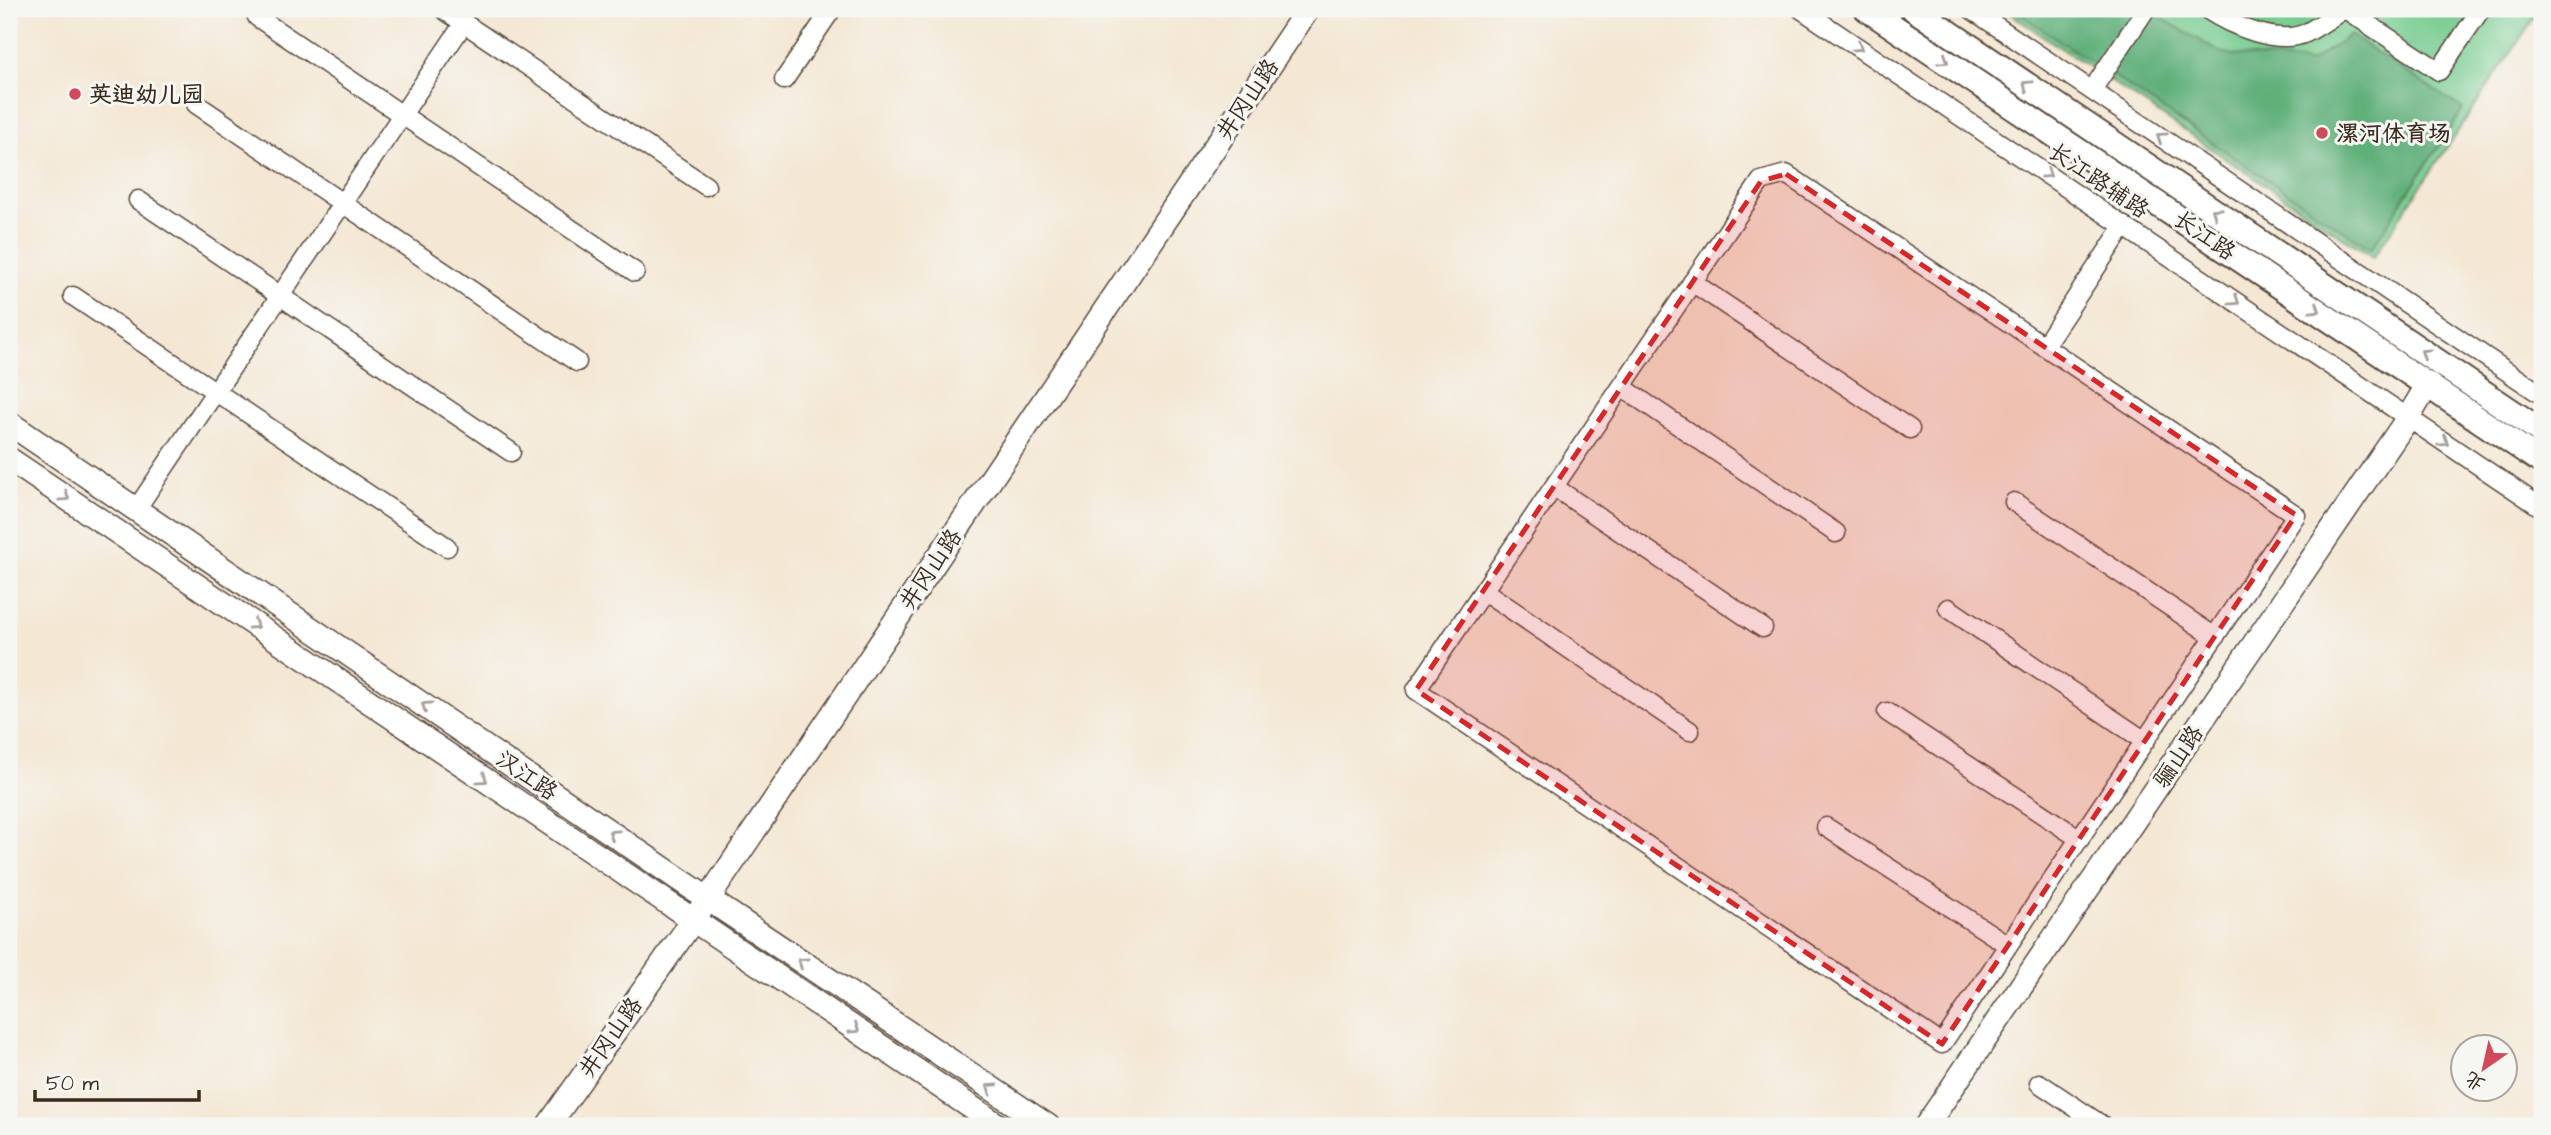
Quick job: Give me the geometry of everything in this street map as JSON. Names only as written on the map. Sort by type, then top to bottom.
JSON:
[{"type":"main road","name":"长江路","points":[[1867,9],[2542,462]]},
{"type":"main road","name":"长江路","points":[[1914,9],[2542,432]]},
{"type":"street","points":[[443,9],[706,186]]},
{"type":"street","points":[[784,80],[832,9]]},
{"type":"street","name":"井冈山路","points":[[548,1126],[708,899],[1308,9]]},
{"type":"street","name":"长江路辅路","points":[[1801,9],[2542,508]]},
{"type":"street","points":[[1971,9],[2542,395]]},
{"type":"street","points":[[2092,90],[2146,9]]},
{"type":"street","points":[[2206,9],[2225,22],[2272,37],[2303,34],[2345,9],[2439,71],[2481,9]]},
{"type":"street","points":[[257,17],[635,272]]},
{"type":"street","points":[[137,508],[464,23]]},
{"type":"street","points":[[195,104],[578,362]]},
{"type":"street","points":[[1786,174],[2044,346],[2297,515],[1942,1044],[1416,691],[1761,181],[1786,174]]},
{"type":"street","points":[[138,200],[511,452]]},
{"type":"street","points":[[2044,346],[2124,226]]},
{"type":"street","points":[[1692,282],[1910,429]]},
{"type":"street","points":[[74,296],[447,547]]},
{"type":"street","name":"骊山路","points":[[1926,1126],[2408,418],[2428,384]]},
{"type":"street","points":[[1622,387],[1836,533]]},
{"type":"street","name":"汉江路","points":[[9,423],[708,899],[1048,1126]]},
{"type":"street","name":"汉江路","points":[[9,459],[999,1126]]},
{"type":"street","points":[[1554,487],[1763,628]]},
{"type":"street","points":[[2014,502],[2215,637]]},
{"type":"street","points":[[1484,591],[1690,731]]},
{"type":"street","points":[[1948,608],[2145,741]]},
{"type":"street","points":[[1887,712],[2080,839]]},
{"type":"street","points":[[1826,827],[2008,946]]},
{"type":"street","points":[[2039,1083],[2103,1126]]},
{"type":"highlighted area","points":[[1786,174],[2296,515],[1942,1044],[1416,690],[1761,181]]},
{"type":"green space","name":"漯河体育场","points":[[2003,9],[2540,9],[2373,257]]},
{"type":"green space","name":"漯河体育场","points":[[2012,9],[2146,9],[2223,54],[2310,62],[2350,35],[2463,109],[2371,249]]},
{"type":"place","name":"英迪幼儿园","points":[[75,94]]},
{"type":"place","name":"漯河体育场","points":[[2322,133]]}]
